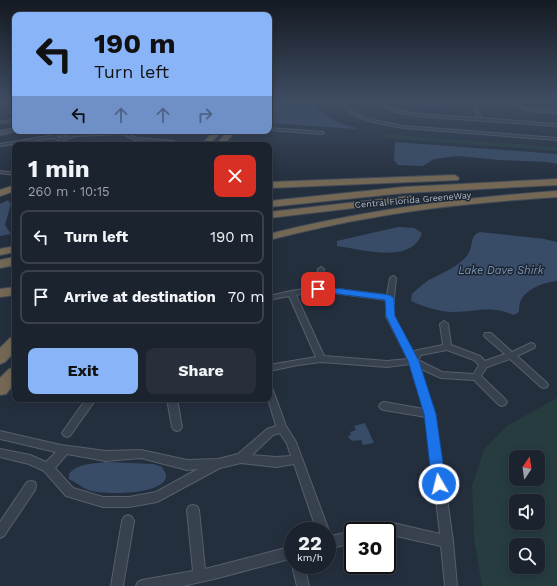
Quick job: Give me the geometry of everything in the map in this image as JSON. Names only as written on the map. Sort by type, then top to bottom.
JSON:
[{"type":"highway","points":[[204,142],[216,134]]},
{"type":"highway","points":[[208,142],[216,134]]},
{"type":"highway","points":[[223,142],[229,134]]},
{"type":"highway","points":[[272,185],[557,175]]},
{"type":"highway","points":[[272,196],[355,185],[441,178]]},
{"type":"highway","name":"Central Florida GreeneWay","points":[[272,204],[404,190],[557,182]]},
{"type":"highway","points":[[0,193],[12,189]]},
{"type":"highway","points":[[272,236],[346,218],[398,209],[487,198],[557,193]]},
{"type":"highway","name":"Central Florida GreeneWay","points":[[272,215],[412,199],[557,193]]},
{"type":"highway","points":[[0,252],[12,250]]},
{"type":"highway","points":[[0,264],[12,262]]},
{"type":"highway","points":[[0,293],[12,291]]},
{"type":"highway","points":[[0,358],[12,345]]},
{"type":"highway","points":[[0,390],[12,376]]},
{"type":"street","points":[[274,129],[322,133]]},
{"type":"street","points":[[434,129],[557,139]]},
{"type":"street","points":[[0,132],[12,130]]},
{"type":"street","points":[[19,142],[56,136],[60,134]]},
{"type":"street","points":[[56,136],[55,139],[62,140],[70,138],[72,135],[98,134]]},
{"type":"street","points":[[126,134],[135,139],[174,142]]},
{"type":"street","points":[[0,145],[12,143]]},
{"type":"street","points":[[0,172],[12,174]]},
{"type":"street","points":[[318,289],[322,269]]},
{"type":"street","points":[[393,278],[390,298],[390,316],[413,361],[430,414],[447,541],[451,586]]},
{"type":"street","points":[[272,297],[318,289],[390,298]]},
{"type":"street","points":[[291,293],[320,359]]},
{"type":"street","points":[[444,324],[447,347]]},
{"type":"street","points":[[488,336],[544,385]]},
{"type":"street","points":[[476,377],[484,365],[512,356],[531,346]]},
{"type":"street","points":[[413,361],[418,354],[447,347],[477,358],[484,365]]},
{"type":"street","points":[[272,367],[320,359],[387,364],[413,361],[442,375],[476,377],[502,402]]},
{"type":"street","points":[[272,399],[282,428],[291,442],[320,522]]},
{"type":"street","points":[[67,433],[89,402]]},
{"type":"street","points":[[173,402],[177,427]]},
{"type":"street","points":[[384,406],[430,414]]},
{"type":"street","points":[[241,458],[270,432],[282,428]]},
{"type":"street","points":[[0,435],[106,456],[141,454],[187,465],[218,464],[241,458],[276,462],[297,459]]},
{"type":"street","points":[[48,468],[65,449]]},
{"type":"street","points":[[0,453],[30,460],[48,468],[70,492],[103,502],[129,502],[157,497],[218,464]]},
{"type":"street","points":[[0,532],[31,486]]},
{"type":"street","points":[[193,510],[200,576]]},
{"type":"street","points":[[117,586],[128,522]]},
{"type":"street","points":[[396,530],[447,541]]},
{"type":"street","points":[[142,586],[163,585],[284,554]]},
{"type":"street","points":[[300,574],[303,586]]},
{"type":"green space","points":[[384,134],[557,147],[557,151],[384,138]]},
{"type":"green space","points":[[557,398],[557,586],[482,586],[474,539],[472,486],[484,449],[508,425]]},
{"type":"water","points":[[395,142],[557,154],[557,164],[548,162],[499,160],[458,156],[434,159],[423,166],[398,165],[394,160]]},
{"type":"water","points":[[8,200],[11,204],[5,225],[11,234],[0,236],[0,204]]},
{"type":"water","points":[[398,227],[414,228],[422,233],[416,243],[408,249],[397,252],[372,252],[337,246],[337,241]]},
{"type":"water","name":"Lake Dave Shirk","points":[[480,232],[544,239],[557,242],[557,281],[541,285],[530,290],[522,298],[519,312],[514,315],[497,310],[462,312],[442,311],[411,301],[412,294],[422,285],[453,267],[466,257],[469,253],[474,236]]},
{"type":"water","points":[[365,423],[374,443],[363,445],[361,440],[354,441],[349,439],[348,437],[351,434],[350,432],[356,430],[354,426]]},
{"type":"water","points":[[106,462],[153,464],[162,467],[166,474],[166,478],[160,485],[151,489],[117,493],[95,492],[88,490],[69,479],[69,474],[81,466]]},
{"type":"route","points":[[318,289],[390,298],[390,316],[413,361],[430,414],[439,484]]}]
